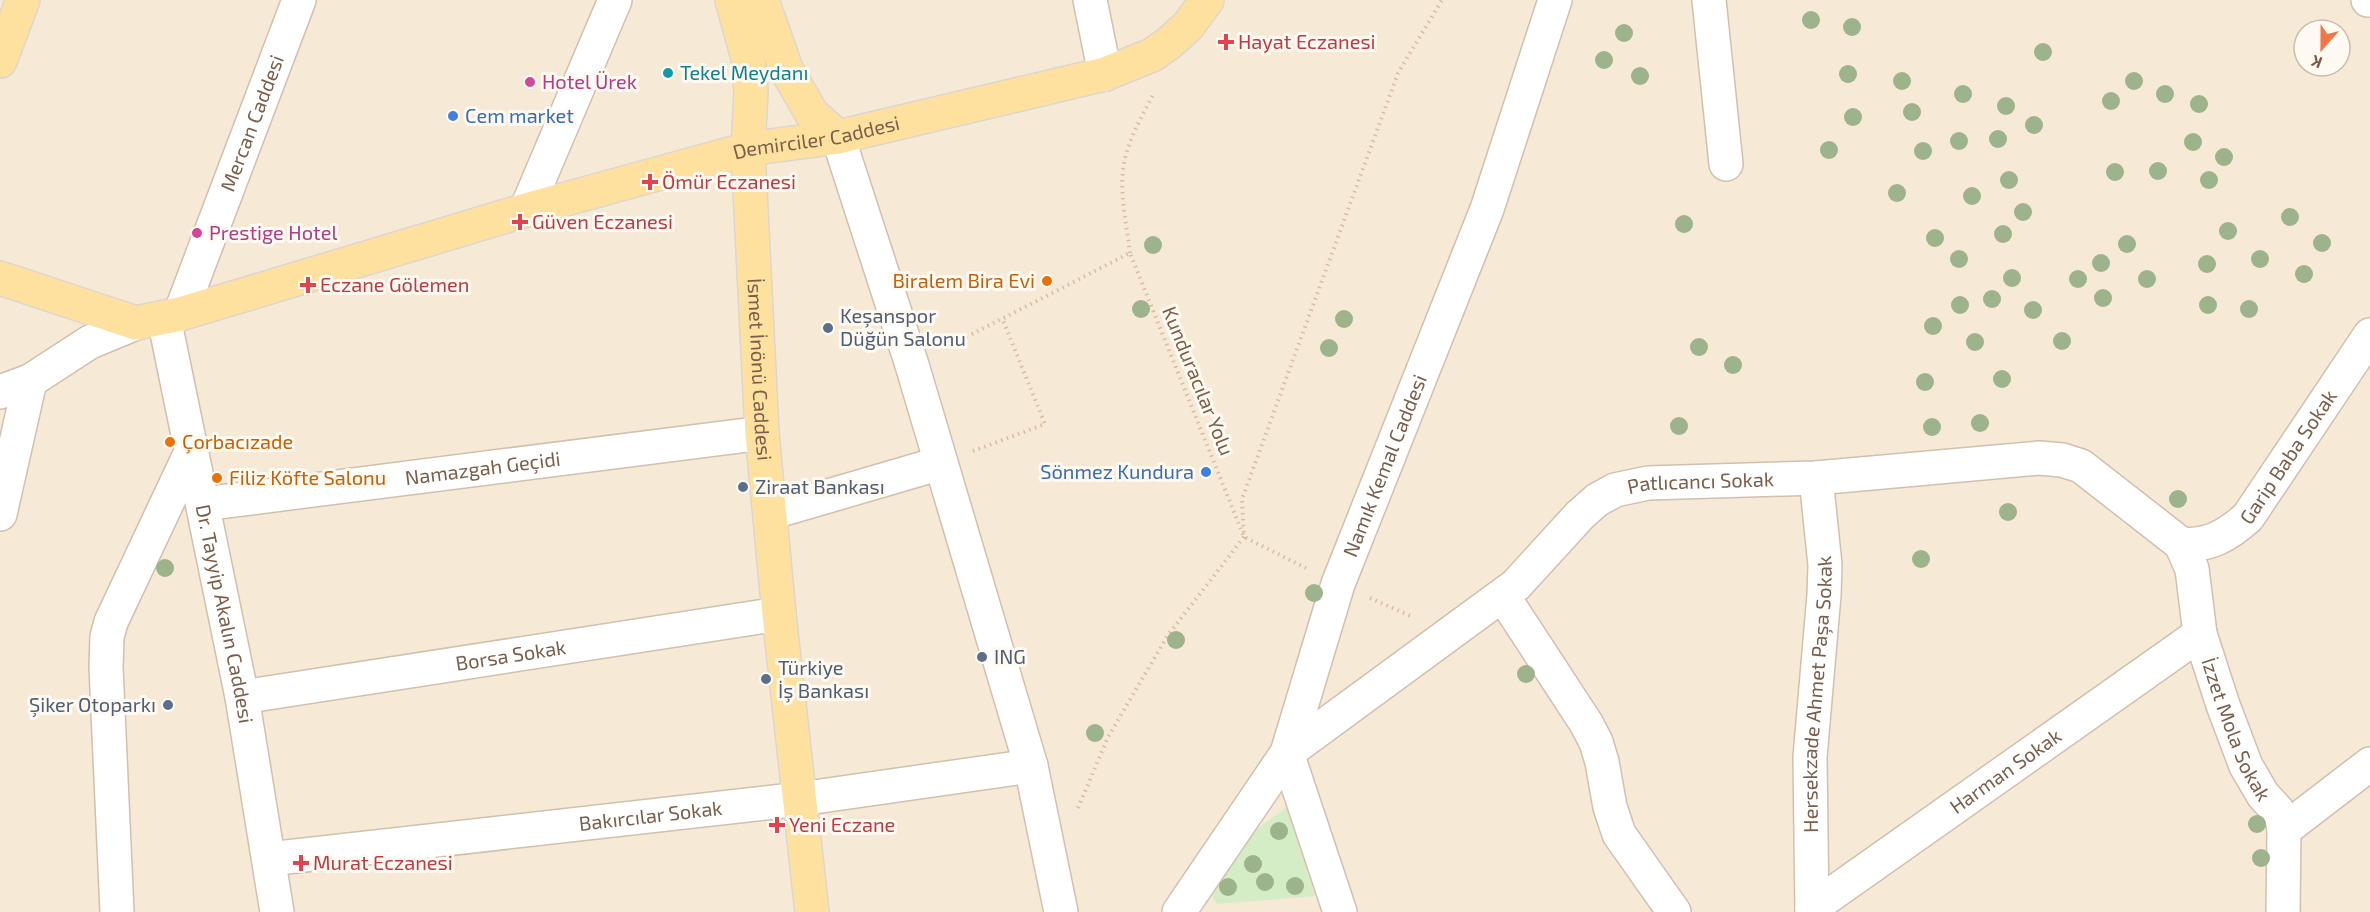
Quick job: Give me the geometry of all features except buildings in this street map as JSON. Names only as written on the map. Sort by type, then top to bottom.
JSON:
[{"type":"main road","points":[[0,61],[23,0]]},
{"type":"main road","name":"İsmet İnönü Caddesi","points":[[732,0],[748,58],[751,91],[748,149],[762,433],[779,614],[812,912]]},
{"type":"main road","points":[[762,0],[786,69],[812,114],[838,137]]},
{"type":"main road","name":"Demirciler Caddesi","points":[[160,318],[526,210],[748,149],[838,137],[1105,74],[1152,55],[1169,43],[1188,26],[1207,0]]},
{"type":"main road","points":[[0,278],[160,318]]},
{"type":"street","name":"Mercan Caddesi","points":[[160,318],[299,0]]},
{"type":"street","points":[[526,210],[615,0]]},
{"type":"street","points":[[1090,0],[1105,74]]},
{"type":"street","name":"Namık Kemal Caddesi","points":[[1179,912],[1287,753],[1338,584],[1487,209],[1555,0]]},
{"type":"street","points":[[1709,0],[1726,164]]},
{"type":"street","points":[[838,137],[912,365],[1031,766],[1062,912]]},
{"type":"street","points":[[0,392],[30,381],[90,342],[160,318]]},
{"type":"street","name":"Dr. Tayyip Akalın Caddesi","points":[[160,318],[192,450],[242,697],[277,912]]},
{"type":"street","name":"Garip Baba Sokak","points":[[2181,544],[2195,546],[2209,543],[2235,529],[2248,517],[2370,335]]},
{"type":"street","points":[[0,514],[30,381]]},
{"type":"street","name":"Namazgah Geçidi","points":[[203,504],[762,433]]},
{"type":"street","points":[[117,912],[106,667],[107,637],[117,607],[192,450]]},
{"type":"street","name":"Patlıcancı Sokak","points":[[1287,753],[1503,596],[1531,571],[1580,515],[1597,500],[1615,490],[1647,483],[1816,478],[2039,458],[2062,460],[2080,466],[2095,475],[2181,544]]},
{"type":"street","points":[[770,513],[942,463]]},
{"type":"street","name":"Hersekzade Ahmet Paşa Sokak","points":[[1812,910],[1810,757],[1825,565],[1816,478]]},
{"type":"street","name":"İzzet Mola Sokak","points":[[2181,544],[2192,569],[2200,634],[2216,685],[2246,766],[2282,819],[2284,830],[2283,912]]},
{"type":"street","points":[[1503,596],[1586,723],[1596,742],[1602,762],[1610,807],[1619,834],[1674,912]]},
{"type":"street","name":"Borsa Sokak","points":[[242,697],[779,614]]},
{"type":"street","name":"Harman Sokak","points":[[1812,910],[2200,634]]},
{"type":"street","points":[[1287,753],[1340,912]]},
{"type":"street","points":[[2284,830],[2370,764]]},
{"type":"street","name":"Bakırcılar Sokak","points":[[269,859],[800,799],[1031,766]]},
{"type":"path","points":[[1075,815],[1093,767],[1124,706],[1168,635],[1244,537],[1242,499],[1398,73],[1442,0]]},
{"type":"path","name":"Kunduracılar Yolu","points":[[1155,89],[1128,149],[1123,169],[1123,196],[1130,253],[1244,537]]},
{"type":"path","points":[[912,365],[1130,253]]},
{"type":"path","points":[[942,463],[1045,424],[1002,318]]},
{"type":"path","points":[[1244,537],[1338,584],[1450,633]]},
{"type":"shaded area","points":[[0,0],[2370,0],[2370,912],[0,912]]},
{"type":"green space","points":[[1287,807],[1315,896],[1217,904],[1211,895],[1246,837]]},
{"type":"place","name":"Hayat Eczanesi","points":[[1226,42]]},
{"type":"place","name":"Tekel Meydanı","points":[[668,73]]},
{"type":"place","name":"Hotel Ürek","points":[[530,82]]},
{"type":"place","name":"Cem market","points":[[453,116]]},
{"type":"place","name":"Ömür Eczanesi","points":[[650,182]]},
{"type":"place","name":"Güven Eczanesi","points":[[520,222]]},
{"type":"place","name":"Prestige Hotel","points":[[197,233]]},
{"type":"place","name":"Biralem Bira Evi","points":[[1047,281]]},
{"type":"place","name":"Eczane Gölemen","points":[[308,285]]},
{"type":"place","name":"Keşanspor Düğün Salonu","points":[[828,328]]},
{"type":"place","name":"Çorbacızade","points":[[170,442]]},
{"type":"place","name":"Sönmez Kundura","points":[[1206,472]]},
{"type":"place","name":"Filiz Köfte Salonu","points":[[217,478]]},
{"type":"place","name":"Ziraat Bankası","points":[[743,487]]},
{"type":"place","name":"ING","points":[[982,657]]},
{"type":"place","name":"Türkiye İş Bankası","points":[[766,679]]},
{"type":"place","name":"Şiker Otoparkı","points":[[168,705]]},
{"type":"place","name":"Yeni Eczane","points":[[777,825]]},
{"type":"place","name":"Murat Eczanesi","points":[[301,863]]}]
